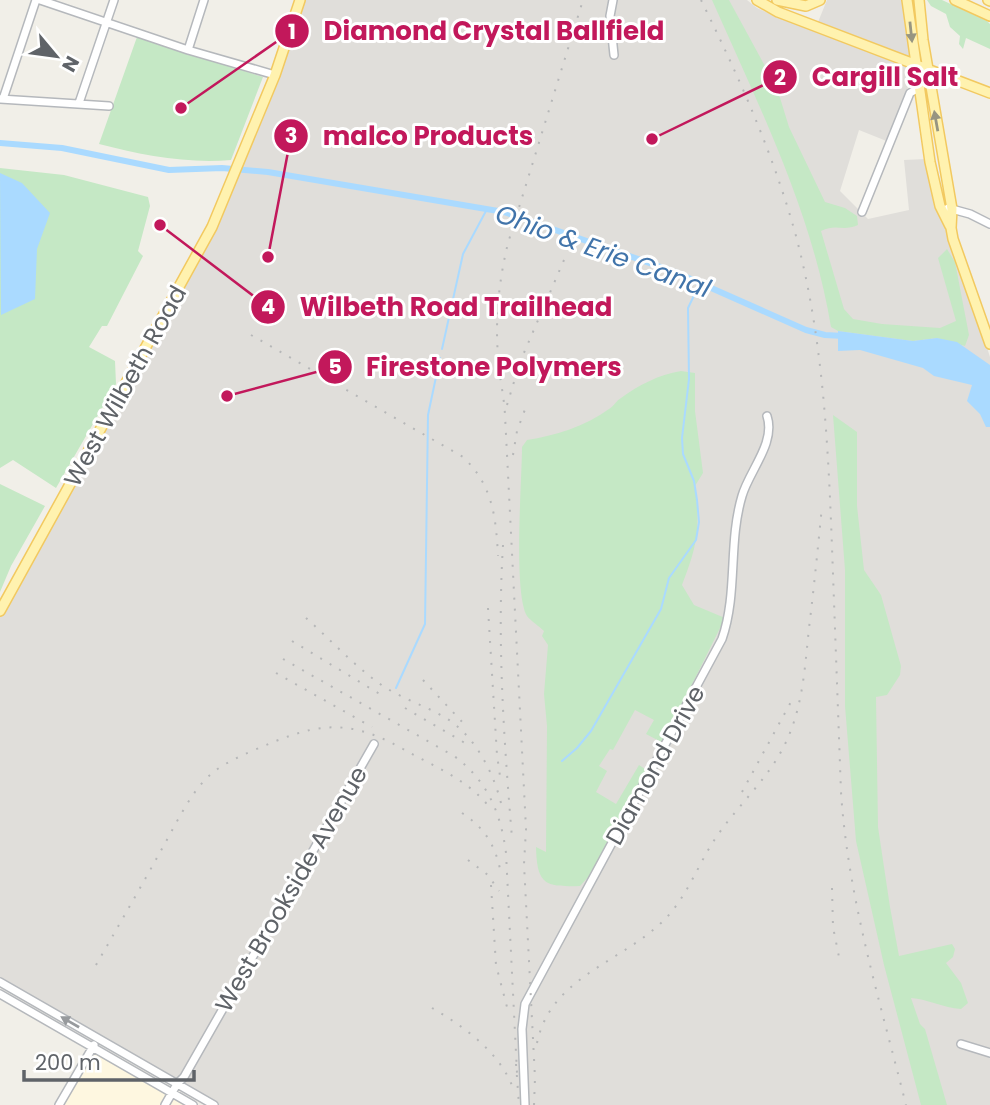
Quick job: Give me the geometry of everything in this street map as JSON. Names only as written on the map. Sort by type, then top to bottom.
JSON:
[{"type":"main road","name":"West Wilbeth Road","points":[[0,611],[191,268],[230,186],[275,75],[300,0]]},
{"type":"main road","points":[[757,0],[778,12],[990,93]]},
{"type":"main road","points":[[777,0],[806,6],[820,0]]},
{"type":"main road","points":[[951,228],[952,209],[923,40],[919,0],[907,0],[930,162],[940,206],[951,228],[956,251],[990,344]]},
{"type":"main road","points":[[955,0],[990,16]]},
{"type":"street","points":[[109,106],[1,99],[38,0],[188,50],[275,75]]},
{"type":"street","points":[[79,103],[114,0]]},
{"type":"street","points":[[188,50],[204,0]]},
{"type":"street","points":[[613,0],[610,16],[614,55]]},
{"type":"street","points":[[862,212],[910,93],[919,88]]},
{"type":"street","points":[[940,206],[990,224]]},
{"type":"street","name":"Diamond Drive","points":[[525,1105],[522,1029],[525,1004],[722,639],[732,599],[739,508],[747,481],[769,435],[767,416]]},
{"type":"street","name":"West Brookside Avenue","points":[[165,1105],[184,1077],[374,744]]},
{"type":"street","points":[[0,982],[214,1105]]},
{"type":"street","points":[[0,994],[192,1105]]},
{"type":"street","points":[[59,1105],[98,1038]]},
{"type":"street","points":[[961,1044],[990,1054]]},
{"type":"shaded area","points":[[299,0],[747,0],[777,17],[914,69],[889,142],[859,130],[840,191],[868,219],[909,210],[904,160],[926,159],[990,357],[990,1105],[207,1105],[0,982],[0,612],[212,227]]},
{"type":"shaded area","points":[[827,0],[905,0],[915,64],[816,27]]},
{"type":"shaded area","points":[[93,1048],[193,1105],[59,1105]]},
{"type":"green space","points":[[712,0],[729,0],[777,88],[789,127],[825,202],[845,208],[857,216],[858,225],[821,231],[844,309],[853,319],[882,324],[940,328],[956,321],[938,258],[947,249],[955,262],[969,335],[965,346],[937,338],[913,341],[838,331],[831,327],[811,242],[797,201],[782,160]]},
{"type":"green space","points":[[927,0],[942,0],[987,21],[990,24],[990,49],[966,38],[963,49],[959,44],[960,36],[950,27],[946,14],[931,6]]},
{"type":"green space","points":[[137,37],[263,77],[231,160],[165,158],[99,144]]},
{"type":"green space","points":[[0,168],[64,175],[148,197],[150,206],[138,251],[143,256],[107,326],[102,326],[89,347],[115,361],[116,384],[56,488],[13,460],[0,468]]},
{"type":"green space","points":[[681,371],[695,373],[695,411],[703,473],[695,486],[696,536],[682,585],[694,605],[725,618],[663,743],[646,734],[654,720],[635,710],[613,750],[610,749],[599,766],[607,771],[596,792],[616,804],[639,765],[648,771],[592,873],[580,886],[558,886],[545,881],[538,869],[537,860],[536,847],[546,852],[547,726],[544,694],[548,645],[542,636],[544,631],[527,616],[520,584],[522,447],[527,440],[580,425],[609,409],[619,399],[642,385]]},
{"type":"green space","points":[[833,415],[857,432],[857,506],[864,570],[881,595],[901,666],[900,675],[887,695],[876,697],[878,827],[899,956],[952,944],[955,949],[953,957],[946,963],[961,983],[968,1003],[961,1009],[911,998],[920,1024],[925,1029],[947,1105],[921,1105],[884,965],[856,841],[845,706],[845,570]]},
{"type":"green space","points":[[0,484],[45,506],[11,566],[0,592]]},
{"type":"water","points":[[0,173],[22,183],[50,213],[37,249],[35,299],[1,315]]},
{"type":"water","points":[[838,331],[913,341],[937,338],[957,342],[990,365],[990,427],[986,427],[980,414],[967,401],[972,385],[934,376],[923,368],[860,350],[838,351]]},
{"type":"waterway","name":"Ohio & Erie Canal","points":[[0,143],[62,148],[169,170],[222,168],[268,172],[504,212],[675,272],[806,330],[844,336]]},
{"type":"waterway","points":[[442,349],[463,254],[487,209]]},
{"type":"waterway","points":[[562,761],[591,731],[661,609],[669,578],[696,540],[699,522],[697,500],[694,481],[683,454],[682,438],[689,379],[688,308],[700,283]]},
{"type":"waterway","points":[[396,688],[425,624],[428,415],[440,358]]},
{"type":"railway","points":[[534,1105],[535,1078],[524,864],[526,829],[505,415],[497,342],[497,313],[508,243],[583,0]]},
{"type":"railway","points":[[701,0],[766,145],[787,205],[805,274],[823,390],[845,832],[866,950],[906,1105]]},
{"type":"railway","points":[[507,405],[520,362],[564,260]]},
{"type":"railway","points":[[251,335],[463,457],[487,491],[494,515],[498,556]]},
{"type":"railway","points":[[513,455],[517,431],[527,404]]},
{"type":"railway","points":[[537,1043],[545,1020],[557,1001],[573,985],[650,933],[667,917],[682,898],[717,836],[763,779],[786,742],[802,686],[822,506]]},
{"type":"railway","points":[[503,545],[501,655],[512,838]]},
{"type":"railway","points":[[488,608],[500,776]]},
{"type":"railway","points":[[306,618],[373,679],[456,725],[481,755],[501,803]]},
{"type":"railway","points":[[292,641],[383,696]]},
{"type":"railway","points":[[283,659],[454,756],[466,765],[484,787],[496,811],[506,853],[517,1073]]},
{"type":"railway","points":[[276,673],[372,727]]},
{"type":"railway","points":[[423,680],[465,725]]},
{"type":"railway","points":[[742,792],[792,700]]},
{"type":"railway","points":[[405,708],[465,743]]},
{"type":"railway","points":[[96,965],[197,789],[226,764],[273,742],[310,730],[345,728],[363,731],[382,738],[450,774],[472,789],[490,808]]},
{"type":"railway","points":[[462,813],[477,824],[487,837],[500,869]]},
{"type":"railway","points":[[468,860],[488,875],[499,891]]},
{"type":"railway","points":[[491,885],[496,965],[507,1007]]},
{"type":"railway","points":[[832,888],[833,927],[840,962]]},
{"type":"railway","points":[[432,1008],[457,1024],[491,1053],[501,1065],[514,1091]]},
{"type":"railway","points":[[516,1064],[519,1105]]},
{"type":"place","name":"Diamond Crystal Ballfield","points":[[181,108]]},
{"type":"place","name":"Cargill Salt","points":[[652,139]]},
{"type":"place","name":"Wilbeth Road Trailhead","points":[[160,225]]},
{"type":"place","name":"malco Products","points":[[268,257]]},
{"type":"place","name":"Firestone Polymers","points":[[227,396]]}]
